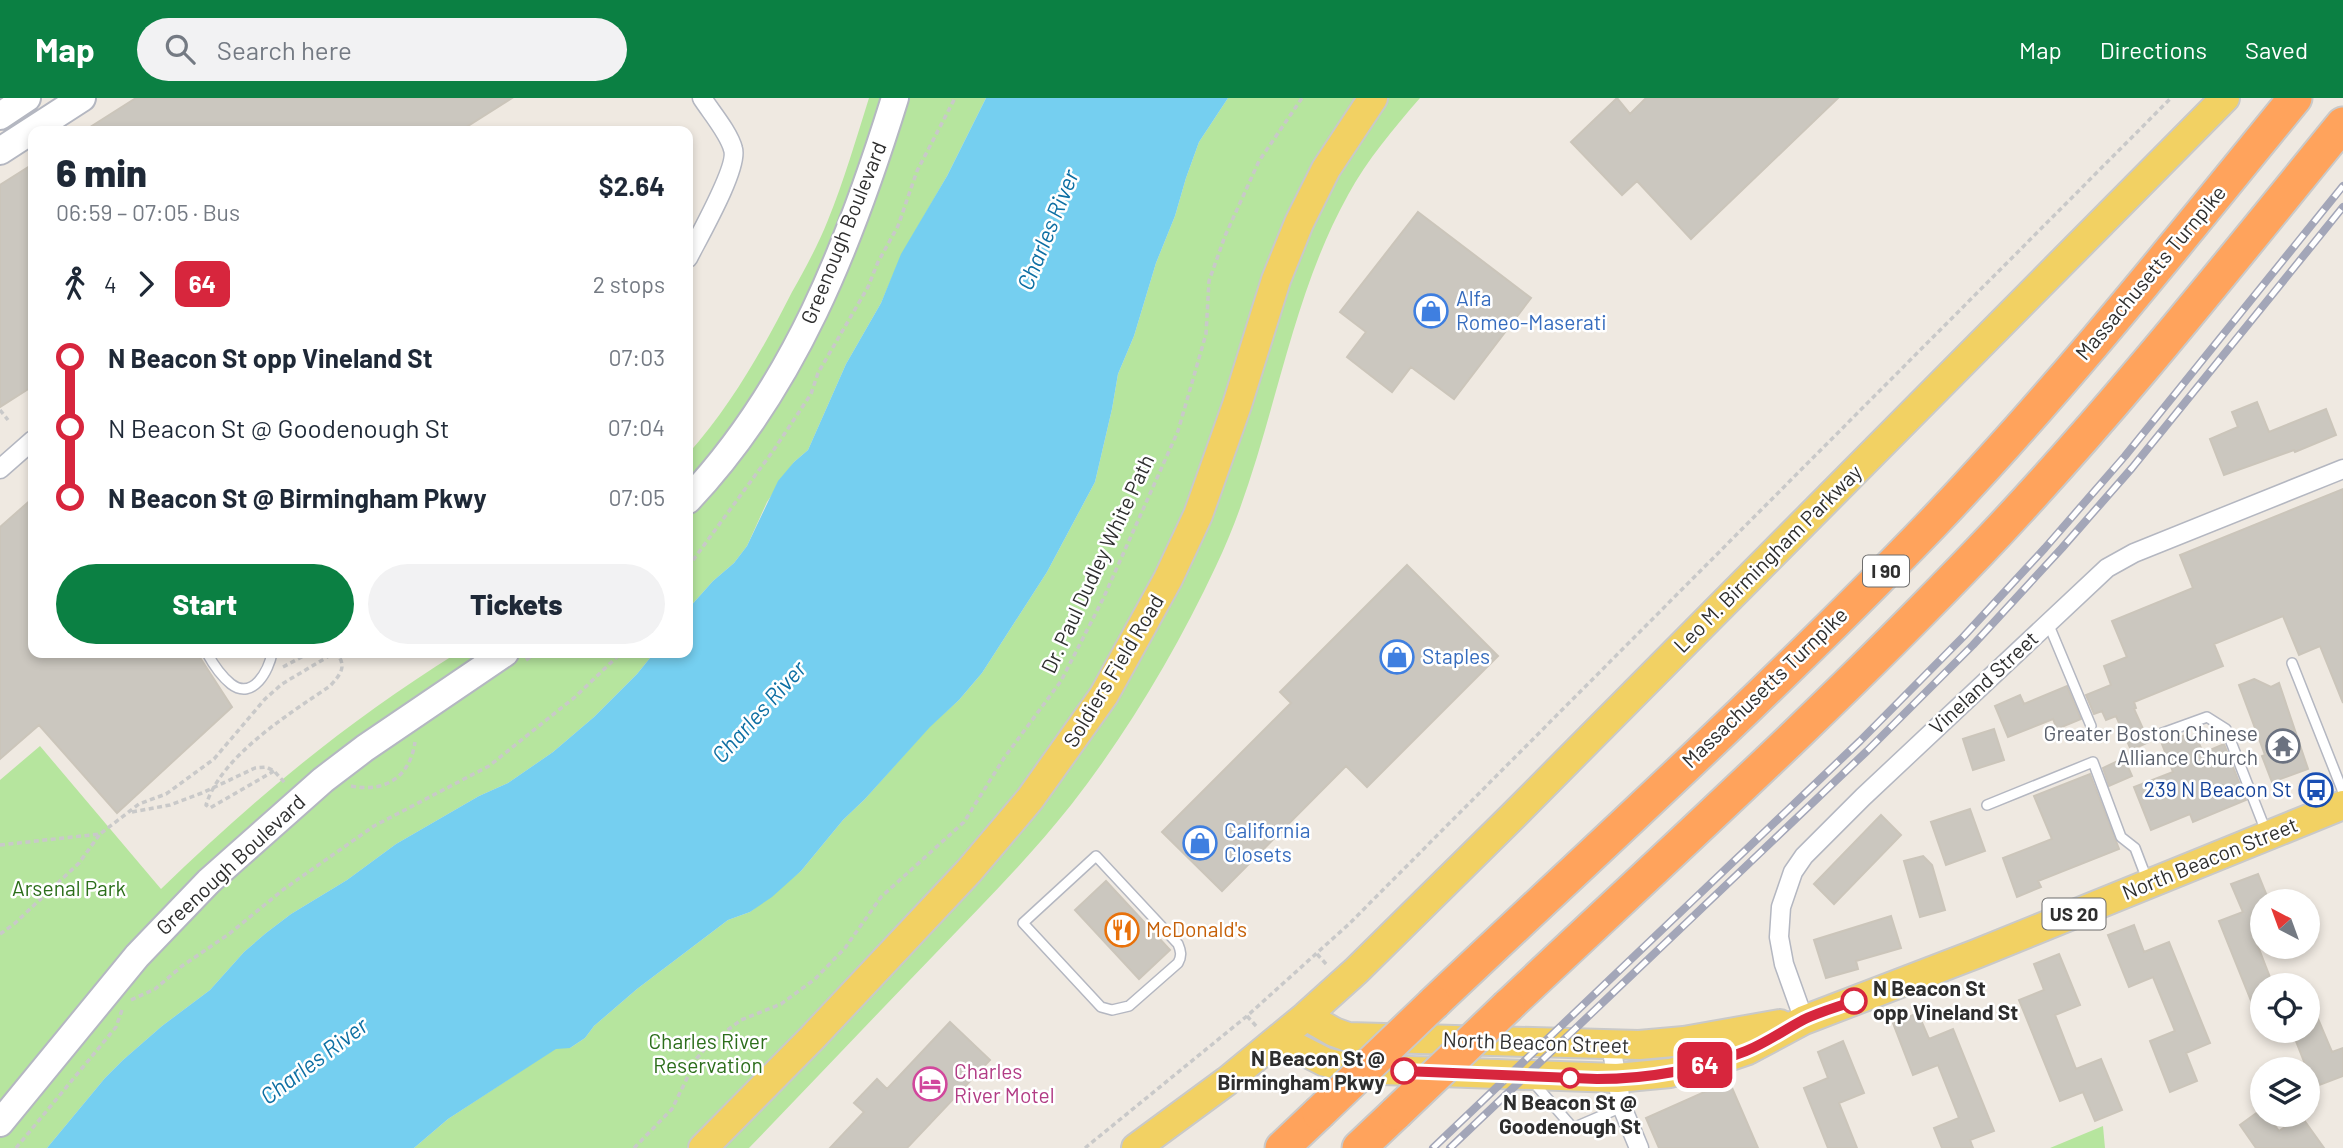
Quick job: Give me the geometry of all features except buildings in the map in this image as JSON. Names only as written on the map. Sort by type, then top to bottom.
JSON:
[{"type":"highway","name":"Massachusetts Turnpike","points":[[1282,1148],[1829,628],[1934,522],[2084,356],[2295,98]]},
{"type":"highway","name":"I 90","points":[[1359,1148],[1832,700],[1980,551],[2170,336],[2343,124]]},
{"type":"main road","name":"Soldiers Field Road","points":[[703,1148],[812,1038],[978,861],[1044,780],[1104,695],[1168,579],[1198,515],[1294,232],[1326,169],[1373,98]]},
{"type":"main road","name":"Leo M. Birmingham Parkway","points":[[1306,1016],[1364,964],[1496,834],[2225,98]]},
{"type":"main road","name":"North Beacon Street","points":[[1280,1039],[1320,1060],[1349,1068],[1617,1079],[1670,1073],[1748,1051],[1804,1020],[2343,805]]},
{"type":"main road","points":[[1136,1148],[1227,1081],[1306,1016]]},
{"type":"main road","name":"North Beacon Street","points":[[1306,1016],[1348,1037],[1611,1046],[1684,1041],[1804,1020]]},
{"type":"street","points":[[0,116],[27,98]]},
{"type":"street","points":[[29,126],[54,105],[82,98]]},
{"type":"street","points":[[693,248],[717,201],[734,156],[733,147],[702,98]]},
{"type":"street","name":"Greenough Boulevard","points":[[693,494],[735,444],[787,366],[803,335],[854,220],[895,98]]},
{"type":"street","points":[[0,151],[28,127]]},
{"type":"street","points":[[0,469],[28,444]]},
{"type":"street","name":"Vineland Street","points":[[1804,1020],[1784,964],[1779,937],[1779,916],[1793,872],[1804,856],[2099,574],[2124,557],[2343,469]]},
{"type":"street","name":"Greenough Boulevard","points":[[0,1123],[137,956],[209,881],[323,780],[365,748],[512,658]]},
{"type":"street","points":[[1611,1046],[1622,1107],[1639,1148]]},
{"type":"lane","points":[[2048,623],[2091,726]]},
{"type":"lane","points":[[210,658],[233,686],[243,690],[260,681],[269,667],[271,658]]},
{"type":"lane","points":[[2292,663],[2343,792]]},
{"type":"lane","points":[[2160,734],[2207,717],[2226,729],[2267,835]]},
{"type":"lane","points":[[1987,805],[2093,762],[2121,837],[2135,848],[2149,883]]},
{"type":"lane","points":[[1096,856],[1181,950],[1178,963],[1129,1006],[1112,1010],[1101,1007],[1023,923],[1096,856]]},
{"type":"lane","points":[[1528,1076],[1573,1128],[1622,1107]]},
{"type":"path","points":[[693,560],[811,394],[818,373],[868,287],[898,226],[923,159],[956,98]]},
{"type":"path","name":"Dr. Paul Dudley White Path","points":[[634,1148],[672,1109],[697,1058],[709,1044],[741,1020],[780,1004],[815,979],[845,948],[881,897],[964,822],[1003,758],[1062,681],[1103,599],[1178,431],[1201,355],[1208,317],[1209,281],[1221,246],[1259,161],[1301,98]]},
{"type":"path","name":"Leo M. Birmingham Parkway","points":[[1085,1148],[1247,1016],[1317,954],[2171,98]]},
{"type":"path","points":[[0,410],[8,420]]},
{"type":"path","points":[[282,668],[300,658]]},
{"type":"path","points":[[0,934],[79,863],[100,834],[139,804],[166,794],[214,759],[265,699],[282,684],[326,658]]},
{"type":"path","points":[[274,771],[210,807],[206,805],[226,771],[249,747],[335,681],[343,666],[340,658]]},
{"type":"path","points":[[124,1003],[155,989],[284,889],[374,826],[489,766],[575,697],[616,658]]},
{"type":"path","points":[[354,778],[346,784],[360,788],[380,787],[393,782],[403,773],[410,761],[416,734],[407,740]]},
{"type":"path","points":[[127,814],[202,793],[256,768],[266,767],[274,771],[291,789]]},
{"type":"path","points":[[0,845],[100,834]]},
{"type":"path","points":[[16,1148],[107,1038],[121,1016],[129,992]]},
{"type":"green space","points":[[869,98],[986,98],[947,176],[902,254],[881,303],[846,364],[808,450],[794,462],[767,502],[747,546],[734,563],[693,603],[693,448],[718,416],[770,335],[811,257],[839,190]]},
{"type":"green space","name":"Charles River Reservation","points":[[1228,98],[1420,98],[1364,169],[1326,239],[1293,332],[1252,474],[1235,521],[1201,597],[1132,719],[1071,805],[1004,882],[749,1148],[414,1148],[448,1119],[556,1048],[570,1048],[585,1038],[594,1026],[637,989],[728,920],[750,912],[801,871],[843,820],[982,673],[1047,572],[1095,482],[1118,374],[1134,336],[1156,263],[1175,216],[1199,142]]},
{"type":"green space","name":"Arsenal Park","points":[[449,658],[650,658],[594,717],[553,752],[508,783],[479,796],[396,844],[266,933],[244,952],[210,990],[123,1060],[47,1148],[0,1148],[0,780],[40,746],[161,889],[302,763]]},
{"type":"green space","points":[[2103,1126],[2105,1148],[2050,1148]]},
{"type":"water","name":"Charles River","points":[[986,98],[1228,98],[1199,142],[1175,216],[1156,263],[1134,336],[1118,374],[1095,482],[1047,572],[982,673],[843,820],[801,871],[772,897],[750,912],[728,920],[637,989],[594,1026],[585,1038],[570,1048],[556,1049],[448,1119],[414,1148],[47,1148],[123,1060],[210,990],[244,952],[291,914],[347,880],[396,844],[479,796],[508,783],[553,752],[594,717],[650,658],[693,658],[693,603],[734,563],[747,546],[778,481],[808,450],[846,364],[881,303],[901,254],[947,176]]},
{"type":"railway","points":[[1433,1148],[1860,741],[1964,636],[2125,456],[2343,186]]},
{"type":"railway","points":[[1450,1148],[1867,751],[1973,645],[2132,468],[2343,207]]},
{"type":"bus line","name":"64","points":[[1404,1071],[1597,1079],[1670,1073],[1748,1051],[1804,1020],[1854,1001]]},
{"type":"place","name":"Alfa Romeo-Maserati","points":[[1431,311]]},
{"type":"place","name":"Staples","points":[[1397,657]]},
{"type":"place","name":"Greater Boston Chinese Alliance Church","points":[[2283,746]]},
{"type":"place","name":"239 N Beacon St","points":[[2316,790]]},
{"type":"place","name":"California Closets","points":[[1200,843]]},
{"type":"place","name":"McDonald's","points":[[1122,930]]},
{"type":"place","name":"N Beacon St opp Vineland St","points":[[1854,1001]]},
{"type":"place","name":"N Beacon St @ Birmingham Pkwy","points":[[1404,1071]]},
{"type":"place","name":"N Beacon St @ Goodenough St","points":[[1570,1078]]},
{"type":"place","name":"Charles River Motel","points":[[930,1084]]}]
